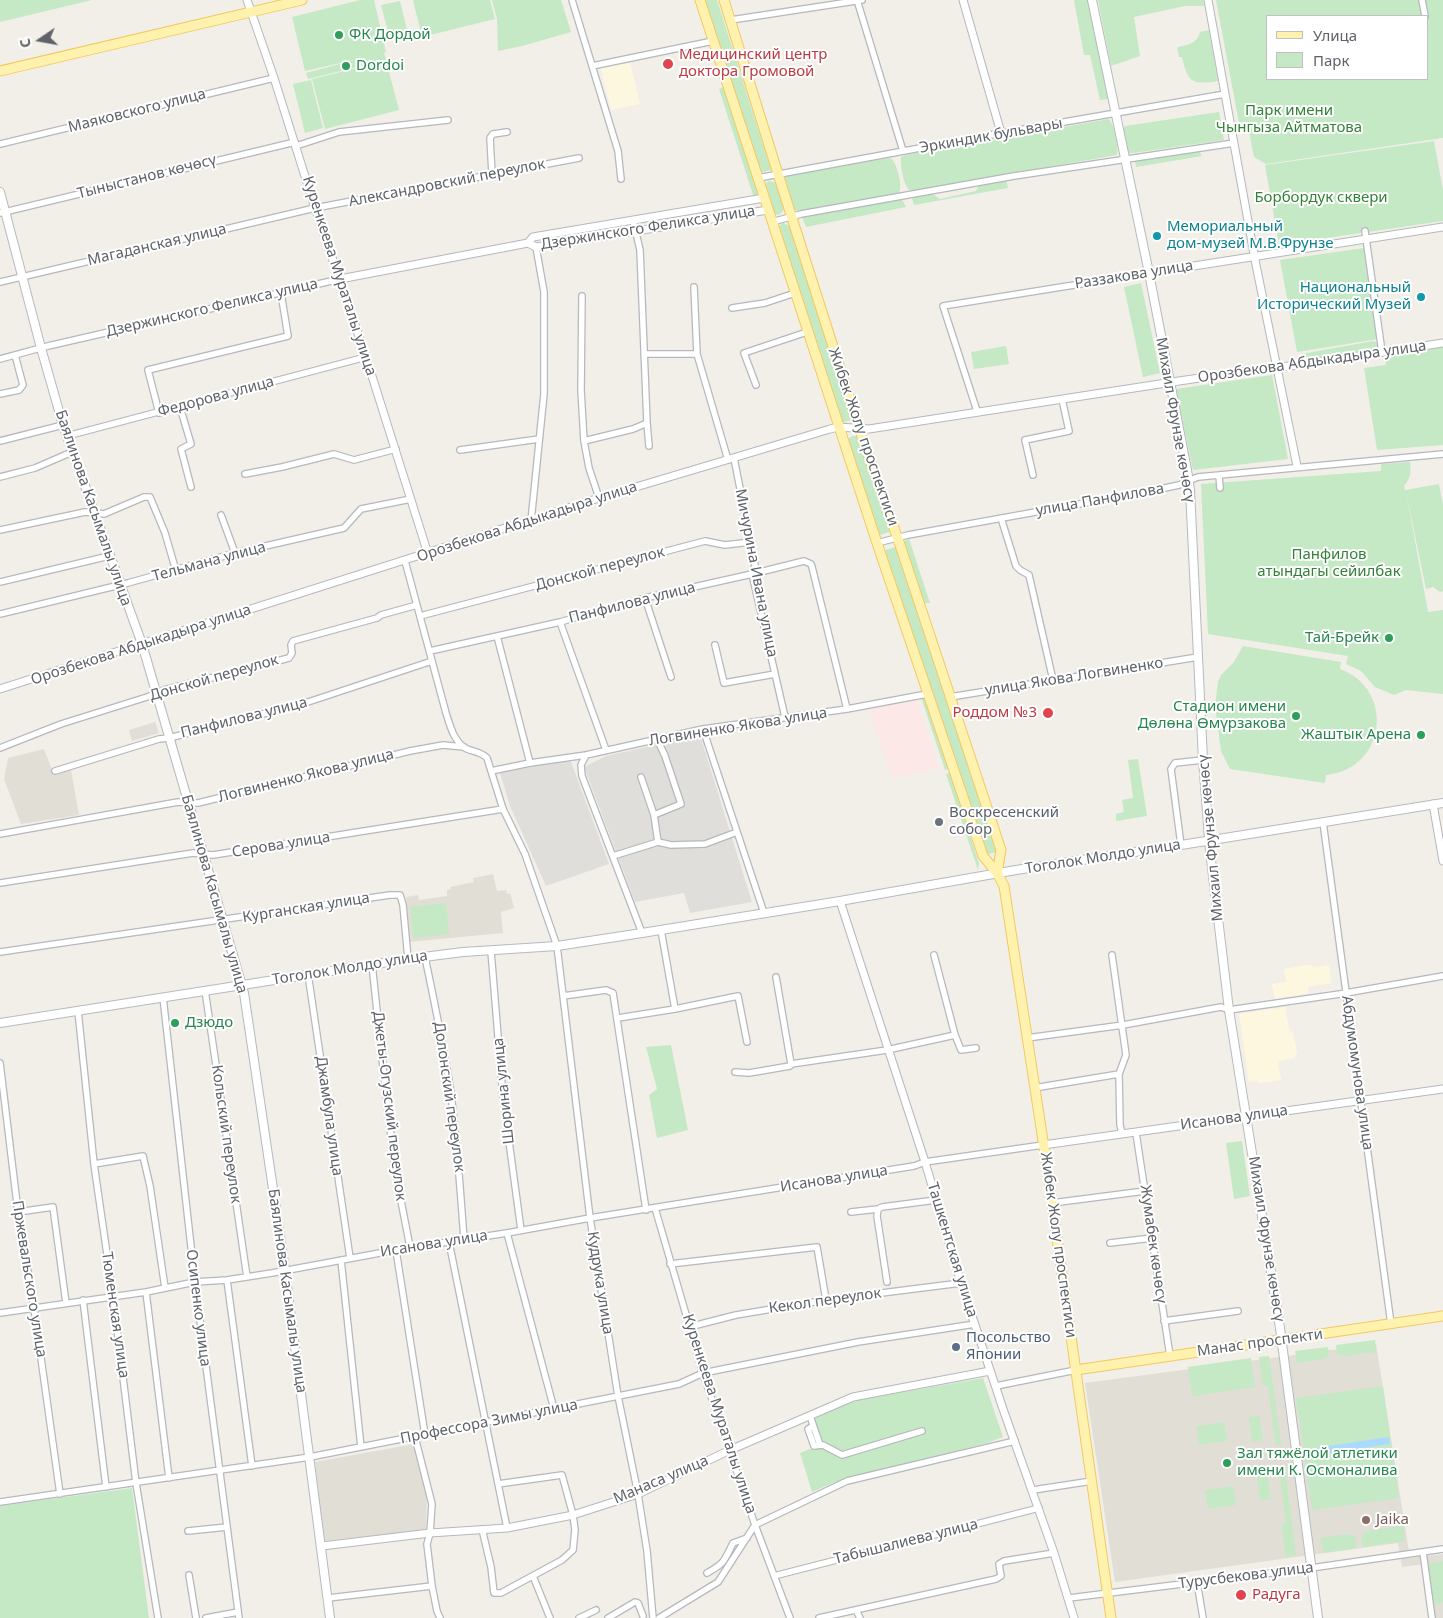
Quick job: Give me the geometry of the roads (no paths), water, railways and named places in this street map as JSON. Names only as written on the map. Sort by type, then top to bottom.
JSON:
[{"type":"main road","points":[[0,71],[302,0]]},
{"type":"main road","name":"Жибек Жолу проспектиси","points":[[700,0],[838,427],[927,694],[983,856],[997,873],[1004,886],[1052,1203],[1111,1618]]},
{"type":"main road","name":"Жибек Жолу проспектиси","points":[[724,0],[860,428],[1001,850],[997,873]]},
{"type":"main road","name":"Михаил Фрунзе көчөсү","points":[[1092,0],[1149,273],[1189,481],[1209,841],[1230,1010],[1282,1340],[1318,1618]]},
{"type":"main road","name":"Баялинова Касымалы улица","points":[[0,192],[2,213],[22,276],[63,426],[142,644],[244,993],[285,1270],[330,1618]]},
{"type":"main road","name":"Тоголок Молдо улица","points":[[0,1023],[425,956],[557,946],[840,901],[997,873],[1443,803]]},
{"type":"main road","name":"Манас проспекти","points":[[1076,1370],[1443,1316]]},
{"type":"street","name":"Куренкеева Мураталы улица","points":[[247,0],[366,357],[428,554]]},
{"type":"street","points":[[572,0],[618,151],[621,179]]},
{"type":"street","points":[[731,20],[859,0],[904,151]]},
{"type":"street","points":[[964,0],[1002,133]]},
{"type":"street","points":[[1208,0],[1255,256],[1297,466]]},
{"type":"street","points":[[1422,0],[1425,15]]},
{"type":"street","points":[[592,66],[713,41]]},
{"type":"street","name":"Маяковского улица","points":[[0,144],[274,78]]},
{"type":"street","name":"Эркиндик бульвары","points":[[758,178],[1225,94]]},
{"type":"street","points":[[295,144],[339,132],[448,120]]},
{"type":"street","points":[[492,174],[490,138],[493,134],[507,132]]},
{"type":"street","points":[[772,222],[792,216],[1014,176],[1234,143]]},
{"type":"street","name":"Тыныстанов көчөсү","points":[[2,213],[295,144]]},
{"type":"street","name":"Александровский переулок","points":[[315,208],[579,158]]},
{"type":"street","name":"Дзержинского Феликса улица","points":[[528,243],[533,237],[764,198]]},
{"type":"street","name":"Магаданская улица","points":[[0,282],[315,208]]},
{"type":"street","name":"Дзержинского Феликса улица","points":[[0,359],[340,279],[528,243],[536,247],[768,210]]},
{"type":"street","points":[[633,220],[640,250],[646,423],[650,446]]},
{"type":"street","name":"Раззакова улица","points":[[977,411],[943,306],[1443,227]]},
{"type":"street","points":[[1365,231],[1382,352]]},
{"type":"street","points":[[531,521],[544,394],[544,292],[536,247]]},
{"type":"street","name":"Мичурина Ивана улица","points":[[694,287],[697,354],[731,459],[751,542],[755,565],[752,574],[785,717]]},
{"type":"street","points":[[159,412],[148,370],[288,336],[281,293]]},
{"type":"street","points":[[732,308],[765,303],[795,293]]},
{"type":"street","points":[[582,296],[581,390],[584,442],[589,468],[599,498]]},
{"type":"street","points":[[756,385],[744,353],[807,332]]},
{"type":"street","name":"Орозбекова Абдыкадыра улица","points":[[0,690],[599,498],[838,427],[869,429],[1170,382],[1300,365],[1443,343]]},
{"type":"street","points":[[644,354],[697,354]]},
{"type":"street","points":[[0,394],[19,390],[23,385],[15,355]]},
{"type":"street","name":"Федорова улица","points":[[67,436],[366,357]]},
{"type":"street","points":[[1033,475],[1025,440],[1069,431],[1062,400]]},
{"type":"street","points":[[180,407],[191,444],[181,449],[191,487]]},
{"type":"street","points":[[584,442],[633,429],[646,423]]},
{"type":"street","points":[[0,441],[63,426]]},
{"type":"street","points":[[460,450],[539,439]]},
{"type":"street","points":[[245,474],[334,454],[354,460],[396,450]]},
{"type":"street","points":[[0,477],[35,468],[72,452]]},
{"type":"street","name":"улица Панфилова","points":[[877,543],[1141,493],[1179,485],[1198,477],[1297,466],[1443,454]]},
{"type":"street","points":[[1219,475],[1220,488]]},
{"type":"street","points":[[0,530],[85,512],[104,514],[144,497],[150,497],[165,533],[176,570]]},
{"type":"street","name":"Тельмана улица","points":[[0,614],[120,586],[235,553],[344,528],[362,509],[411,499]]},
{"type":"street","points":[[221,515],[235,553]]},
{"type":"street","points":[[1001,518],[1016,566],[1029,575],[1053,680]]},
{"type":"street","name":"Донской переулок","points":[[420,616],[706,541],[725,545],[751,542]]},
{"type":"street","points":[[0,582],[109,556]]},
{"type":"street","points":[[405,561],[454,737],[464,747],[483,754],[487,758],[503,809],[525,854],[557,946]]},
{"type":"street","name":"Панфилова улица","points":[[430,651],[560,622],[645,598],[804,561],[811,564],[812,567],[846,709]]},
{"type":"street","points":[[645,598],[671,677]]},
{"type":"street","name":"Донской переулок","points":[[0,748],[61,724],[156,693],[289,658],[292,653],[291,645],[293,641],[418,605]]},
{"type":"street","points":[[560,622],[606,750]]},
{"type":"street","points":[[497,636],[530,762]]},
{"type":"street","points":[[714,645],[724,683],[775,674]]},
{"type":"street","name":"улица Якова Логвиненко","points":[[950,697],[1198,657]]},
{"type":"street","name":"Панфилова улица","points":[[55,771],[159,739],[302,704],[432,661]]},
{"type":"street","name":"Логвиненко Якова улица","points":[[491,771],[530,762],[586,755],[702,730],[846,709],[927,694]]},
{"type":"street","points":[[702,730],[764,913]]},
{"type":"street","points":[[654,815],[681,804],[657,739]]},
{"type":"street","name":"Логвиненко Якова улица","points":[[0,834],[178,802],[198,803],[410,751],[443,745],[464,747]]},
{"type":"street","points":[[586,755],[581,765],[582,776],[642,933]]},
{"type":"street","points":[[1181,845],[1171,769],[1175,763],[1203,760]]},
{"type":"street","points":[[641,777],[654,815],[658,842]]},
{"type":"street","points":[[1433,804],[1443,861]]},
{"type":"street","name":"Серова улица","points":[[0,883],[193,853],[213,855],[503,809]]},
{"type":"street","name":"Абдумомунова улица","points":[[1322,822],[1391,1324]]},
{"type":"street","points":[[613,856],[658,842],[671,845],[705,844],[737,832]]},
{"type":"street","name":"Курганская улица","points":[[0,952],[400,895],[403,905],[408,959]]},
{"type":"street","name":"Ташкентская улица","points":[[840,901],[925,1162],[990,1371],[1033,1490],[1068,1598]]},
{"type":"street","points":[[661,930],[675,1009]]},
{"type":"street","name":"Кудрука улица","points":[[557,946],[590,1218],[618,1396],[638,1494],[647,1551],[653,1618]]},
{"type":"street","name":"Шорина улица","points":[[491,950],[503,1097],[522,1230]]},
{"type":"street","points":[[934,955],[955,1035],[961,1050],[976,1048]]},
{"type":"street","points":[[1112,955],[1126,1055],[1119,1074],[1120,1125],[1122,1134]]},
{"type":"street","name":"Долонский переулок","points":[[425,956],[437,1011],[450,1088],[464,1239]]},
{"type":"street","name":"Джеты-Огузский переулок","points":[[372,964],[390,1131],[410,1247]]},
{"type":"street","name":"Джамбула улица","points":[[308,974],[350,1258]]},
{"type":"street","points":[[1027,1038],[1123,1025],[1221,1007],[1230,1010],[1346,993],[1443,976]]},
{"type":"street","points":[[776,978],[791,1064]]},
{"type":"street","name":"Кольский переулок","points":[[205,990],[247,1277]]},
{"type":"street","points":[[563,996],[606,990],[613,993],[646,1210]]},
{"type":"street","points":[[618,1018],[738,996],[747,1042]]},
{"type":"street","name":"Осипенко улица","points":[[163,997],[195,1282],[239,1615]]},
{"type":"street","name":"Тюменская улица","points":[[78,1010],[94,1164],[113,1296],[136,1482],[158,1618]]},
{"type":"street","points":[[735,1072],[749,1073],[790,1066],[791,1064],[887,1050],[955,1035]]},
{"type":"street","name":"Пржевальского улица","points":[[0,1063],[18,1212],[34,1308],[60,1494]]},
{"type":"street","points":[[1034,1088],[1119,1074]]},
{"type":"street","name":"Исанова улица","points":[[0,1313],[146,1292],[195,1282],[247,1277],[410,1247],[507,1233],[914,1166],[925,1162],[1443,1089]]},
{"type":"street","name":"Жумабек көчөсү","points":[[1136,1133],[1170,1356]]},
{"type":"street","points":[[94,1164],[143,1156],[150,1186],[164,1288]]},
{"type":"street","points":[[1052,1203],[1145,1191]]},
{"type":"street","points":[[851,1212],[936,1200]]},
{"type":"street","points":[[18,1212],[53,1207],[66,1303]]},
{"type":"street","name":"Куренкеева Мураталы улица","points":[[655,1208],[703,1373],[755,1525],[790,1618]]},
{"type":"street","points":[[878,1209],[877,1216],[881,1231],[887,1282]]},
{"type":"street","points":[[507,1233],[554,1409]]},
{"type":"street","points":[[1110,1243],[1152,1238]]},
{"type":"street","points":[[449,1242],[507,1528]]},
{"type":"street","points":[[670,1264],[817,1247],[826,1300]]},
{"type":"street","points":[[396,1250],[425,1435]]},
{"type":"street","points":[[342,1260],[361,1447]]},
{"type":"street","points":[[227,1280],[252,1466]]},
{"type":"street","name":"Кекол переулок","points":[[689,1327],[736,1315],[826,1300],[962,1283]]},
{"type":"street","points":[[146,1292],[169,1478]]},
{"type":"street","points":[[83,1300],[106,1487]]},
{"type":"street","points":[[1164,1321],[1238,1310]]},
{"type":"street","name":"Профессора Зимы улица","points":[[0,1502],[310,1457],[679,1384],[703,1373],[858,1342],[975,1324]]},
{"type":"street","points":[[996,1386],[1076,1370]]},
{"type":"street","name":"Манаса улица","points":[[322,1546],[430,1533],[507,1528],[573,1515],[638,1494],[730,1450],[853,1397],[990,1371]]},
{"type":"street","points":[[810,1416],[820,1445],[842,1455],[922,1431]]},
{"type":"street","points":[[416,1436],[432,1504],[430,1533],[427,1544],[432,1586],[440,1618]]},
{"type":"street","points":[[659,1618],[718,1582],[755,1525],[847,1481],[1014,1441]]},
{"type":"street","points":[[482,1530],[491,1567],[494,1593],[501,1593],[533,1576],[562,1560],[573,1550],[575,1530],[573,1515],[562,1475],[498,1484]]},
{"type":"street","points":[[1033,1490],[1092,1481]]},
{"type":"street","name":"Табышалиева улица","points":[[774,1576],[1039,1508]]},
{"type":"street","points":[[188,1531],[227,1527]]},
{"type":"street","points":[[707,1573],[721,1566],[733,1542],[747,1538]]},
{"type":"street","name":"Турусбекова улица","points":[[1068,1598],[1311,1568],[1443,1549]]},
{"type":"street","points":[[1423,1552],[1432,1618]]},
{"type":"street","points":[[819,1618],[996,1579],[1000,1576],[1000,1564],[1004,1561],[1054,1553]]},
{"type":"street","points":[[189,1575],[196,1618]]},
{"type":"street","points":[[533,1576],[550,1618]]},
{"type":"street","points":[[1197,1582],[1203,1618]]},
{"type":"street","points":[[328,1598],[432,1586]]},
{"type":"street","points":[[1068,1598],[1074,1618]]},
{"type":"street","points":[[608,1618],[635,1602],[638,1604],[643,1616]]},
{"type":"street","points":[[579,1618],[596,1610]]},
{"type":"street","points":[[856,1610],[860,1618]]},
{"type":"street","points":[[206,1618],[239,1615]]},
{"type":"water","points":[[1389,1437],[1390,1444],[1317,1455],[1316,1448]]},
{"type":"place","name":"ФК Дордой","points":[[339,35]]},
{"type":"place","name":"Медицинский центр доктора Громовой","points":[[668,64]]},
{"type":"place","name":"Dordoi","points":[[346,66]]},
{"type":"place","name":"Мемориальный дом-музей М.В.Фрунзе","points":[[1157,236]]},
{"type":"place","name":"Национальный Исторический Музей","points":[[1421,297]]},
{"type":"place","name":"Тай-Брейк","points":[[1389,638]]},
{"type":"place","name":"Роддом №3","points":[[1048,713]]},
{"type":"place","name":"Стадион имени Дөлөна Өмүрзакова","points":[[1296,716]]},
{"type":"place","name":"Жаштык Арена","points":[[1421,735]]},
{"type":"place","name":"Воскресенский собор","points":[[939,822]]},
{"type":"place","name":"Дзюдо","points":[[175,1023]]},
{"type":"place","name":"Посольство Японии","points":[[956,1347]]},
{"type":"place","name":"Зал тяжёлой атлетики имени К. Осмоналива","points":[[1227,1463]]},
{"type":"place","name":"Jaika","points":[[1366,1520]]},
{"type":"place","name":"Радуга","points":[[1241,1595]]},
{"type":"park label","name":"Парк имени Чынгыза Айтматова","points":[[1289,120]]},
{"type":"park label","name":"Борбордук сквери","points":[[1321,198]]},
{"type":"park label","name":"Панфилов атындагы сейилбак","points":[[1329,564]]}]
